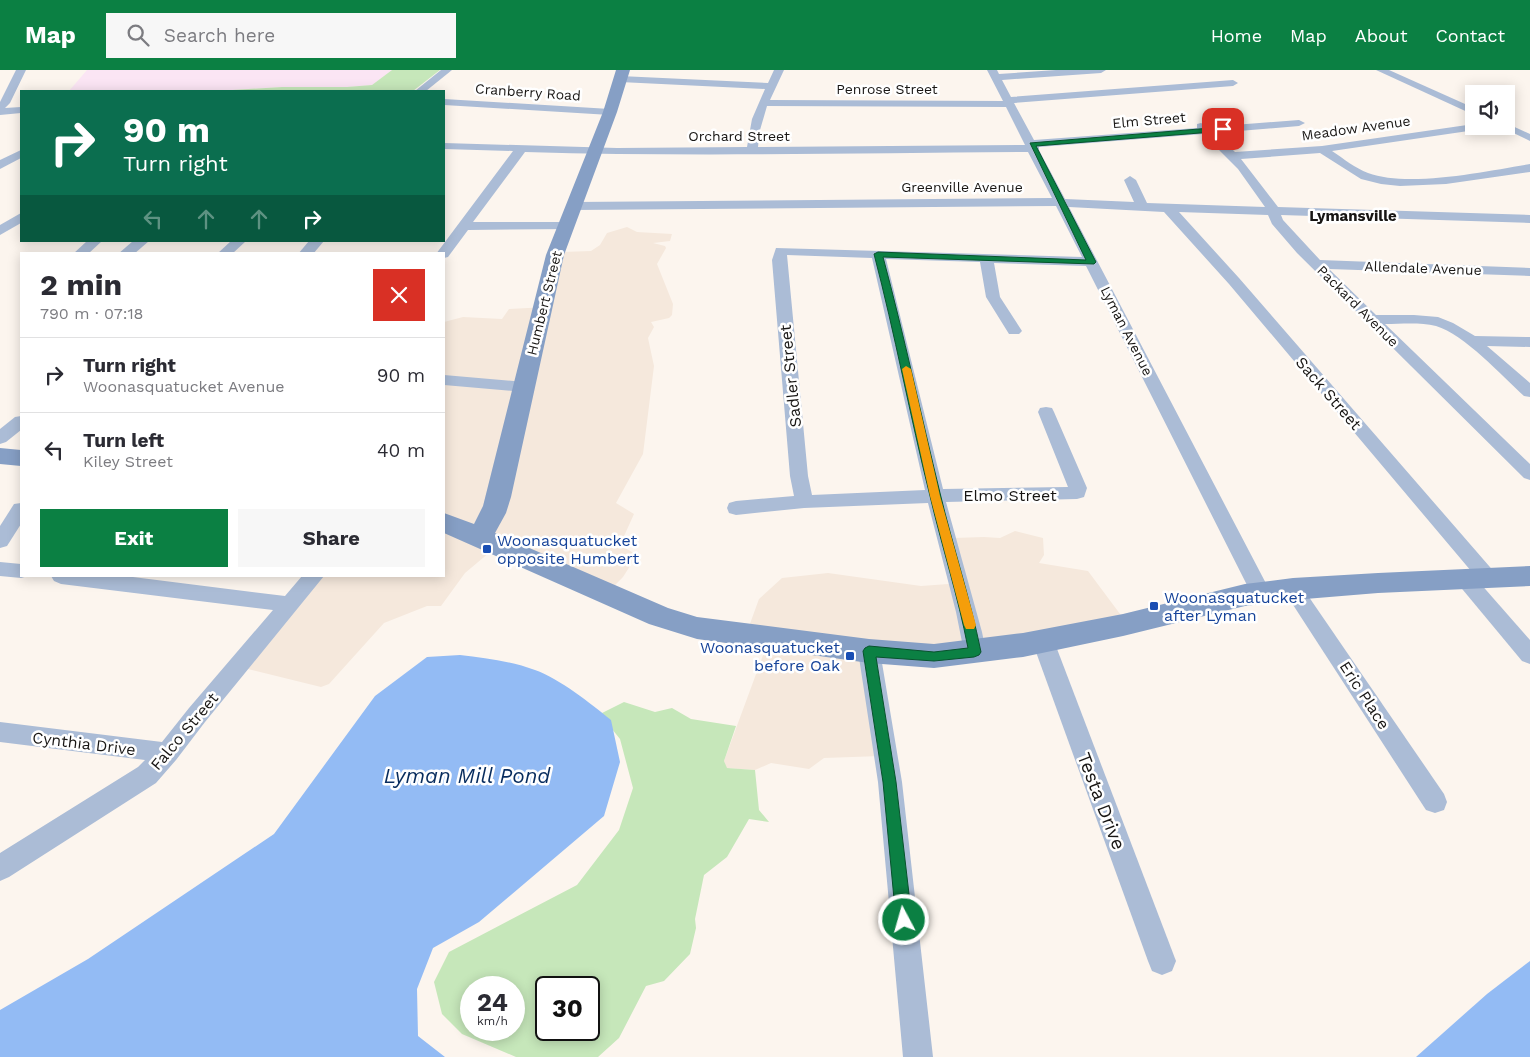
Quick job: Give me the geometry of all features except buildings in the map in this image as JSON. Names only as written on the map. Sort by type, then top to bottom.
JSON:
[{"type":"street","points":[[0,107],[5,103],[21,70]]},
{"type":"street","points":[[421,90],[447,70]]},
{"type":"street","points":[[752,150],[756,125],[779,70]]},
{"type":"street","points":[[994,73],[1101,70]]},
{"type":"street","points":[[1382,70],[1465,108]]},
{"type":"street","name":"Lyman Avenue","points":[[994,73],[1062,202],[1261,593]]},
{"type":"street","points":[[622,75],[771,86]]},
{"type":"street","name":"Humbert Street","points":[[478,538],[494,512],[499,498],[503,470],[555,255],[596,151],[622,75]]},
{"type":"street","name":"Penrose Street","points":[[764,103],[1009,102],[1233,83]]},
{"type":"street","name":"Cranberry Road","points":[[445,102],[610,112]]},
{"type":"street","points":[[0,112],[20,110]]},
{"type":"street","name":"Elm Street","points":[[1033,146],[1204,128],[1299,123]]},
{"type":"street","name":"Packard Avenue","points":[[1204,128],[1234,156],[1289,236],[1530,474]]},
{"type":"street","name":"Meadow Avenue","points":[[1234,156],[1322,149],[1465,128]]},
{"type":"street","points":[[1515,131],[1530,138]]},
{"type":"street","name":"Orchard Street","points":[[445,146],[596,151],[1033,146]]},
{"type":"street","points":[[444,252],[521,148]]},
{"type":"street","points":[[1322,149],[1363,175],[1377,179],[1407,182],[1530,168]]},
{"type":"street","points":[[0,165],[20,154]]},
{"type":"street","points":[[1130,180],[1142,207]]},
{"type":"street","name":"Greenville Avenue","points":[[574,206],[1062,202],[1168,208],[1530,219]]},
{"type":"street","name":"Sack Street","points":[[1168,208],[1234,281],[1477,579],[1530,655]]},
{"type":"street","points":[[0,231],[20,218]]},
{"type":"street","points":[[463,226],[565,226]]},
{"type":"street","points":[[82,252],[94,242]]},
{"type":"street","points":[[128,252],[141,242]]},
{"type":"street","points":[[226,252],[238,242]]},
{"type":"street","points":[[307,252],[316,242]]},
{"type":"street","name":"Sadler Street","points":[[804,502],[799,476],[783,307],[779,260],[781,251],[878,254]]},
{"type":"street","points":[[974,652],[954,562],[935,496],[895,317],[878,254],[1092,262]]},
{"type":"street","points":[[986,259],[994,297],[1014,331]]},
{"type":"street","name":"Allendale Avenue","points":[[1316,264],[1530,272]]},
{"type":"street","points":[[1372,320],[1438,322],[1457,330],[1530,392]]},
{"type":"street","points":[[1471,341],[1530,342]]},
{"type":"street","points":[[445,380],[524,387]]},
{"type":"street","name":"Elmo Street","points":[[736,508],[804,502],[935,496],[1076,493],[1078,488],[1076,482],[1046,412]]},
{"type":"street","points":[[0,438],[20,422]]},
{"type":"street","points":[[0,456],[20,458]]},
{"type":"street","points":[[0,541],[20,511]]},
{"type":"street","points":[[445,522],[659,616],[697,628],[869,651],[934,656],[1043,641],[1261,593],[1293,589],[1530,576]]},
{"type":"street","points":[[0,569],[20,571]]},
{"type":"street","points":[[69,577],[289,604]]},
{"type":"street","name":"Falco Street","points":[[0,868],[148,775],[313,577]]},
{"type":"street","name":"Eric Place","points":[[1293,589],[1435,802]]},
{"type":"street","name":"Testa Drive","points":[[1043,641],[1162,960]]},
{"type":"street","points":[[869,651],[890,782],[918,1057]]},
{"type":"street","name":"Cynthia Drive","points":[[0,732],[168,753]]},
{"type":"shaded area","points":[[87,70],[393,70],[372,85],[347,87],[282,87],[233,90],[70,90]]},
{"type":"shaded area","points":[[627,227],[637,232],[672,234],[670,241],[653,243],[665,246],[666,248],[657,264],[673,304],[672,315],[669,318],[651,322],[654,327],[648,338],[654,366],[643,454],[616,503],[634,514],[620,545],[637,555],[623,577],[610,590],[496,547],[465,573],[441,606],[427,606],[384,623],[329,684],[321,687],[244,668],[316,577],[445,577],[445,322],[463,317],[502,319],[509,309],[547,307],[562,252],[591,251],[600,245],[607,233]]},
{"type":"shaded area","points":[[1015,531],[1043,538],[1044,555],[1039,563],[1088,571],[1126,622],[882,652],[881,756],[824,758],[809,769],[771,763],[755,770],[726,768],[724,761],[769,639],[747,632],[759,599],[782,578],[828,573],[921,586],[962,583],[953,538],[1000,538]]},
{"type":"green space","points":[[392,70],[440,70],[414,90],[233,90],[282,87],[372,85]]},
{"type":"green space","points":[[624,702],[655,712],[672,708],[691,719],[736,726],[724,761],[727,768],[755,770],[759,810],[769,822],[749,819],[727,857],[704,875],[690,954],[664,981],[646,986],[619,1038],[598,1057],[516,1057],[478,1041],[525,1041],[525,976],[460,976],[460,1032],[442,1014],[434,982],[449,952],[577,885],[619,830],[633,788],[620,739],[600,714]]},
{"type":"water","name":"Lyman Mill Pond","points":[[460,655],[516,664],[545,674],[564,685],[611,720],[620,762],[604,816],[479,922],[433,948],[417,989],[418,1036],[445,1057],[0,1057],[0,1010],[88,959],[274,834],[375,696],[427,657]]},
{"type":"water","points":[[1530,961],[1530,1057],[1416,1057],[1487,994]]},
{"type":"slow traffic","points":[[906,369],[935,496],[970,625]]},
{"type":"place","name":"Woonasquatucket opposite Humbert","points":[[487,549]]},
{"type":"place","name":"Woonasquatucket after Lyman","points":[[1154,606]]},
{"type":"place","name":"Woonasquatucket before Oak","points":[[850,656]]},
{"type":"district","name":"Lymansville","points":[[1353,216]]},
{"type":"route","points":[[904,920],[890,782],[869,651],[934,656],[974,652],[968,617],[935,496],[893,310],[878,254],[1092,262],[1032,144],[1223,129]]}]
